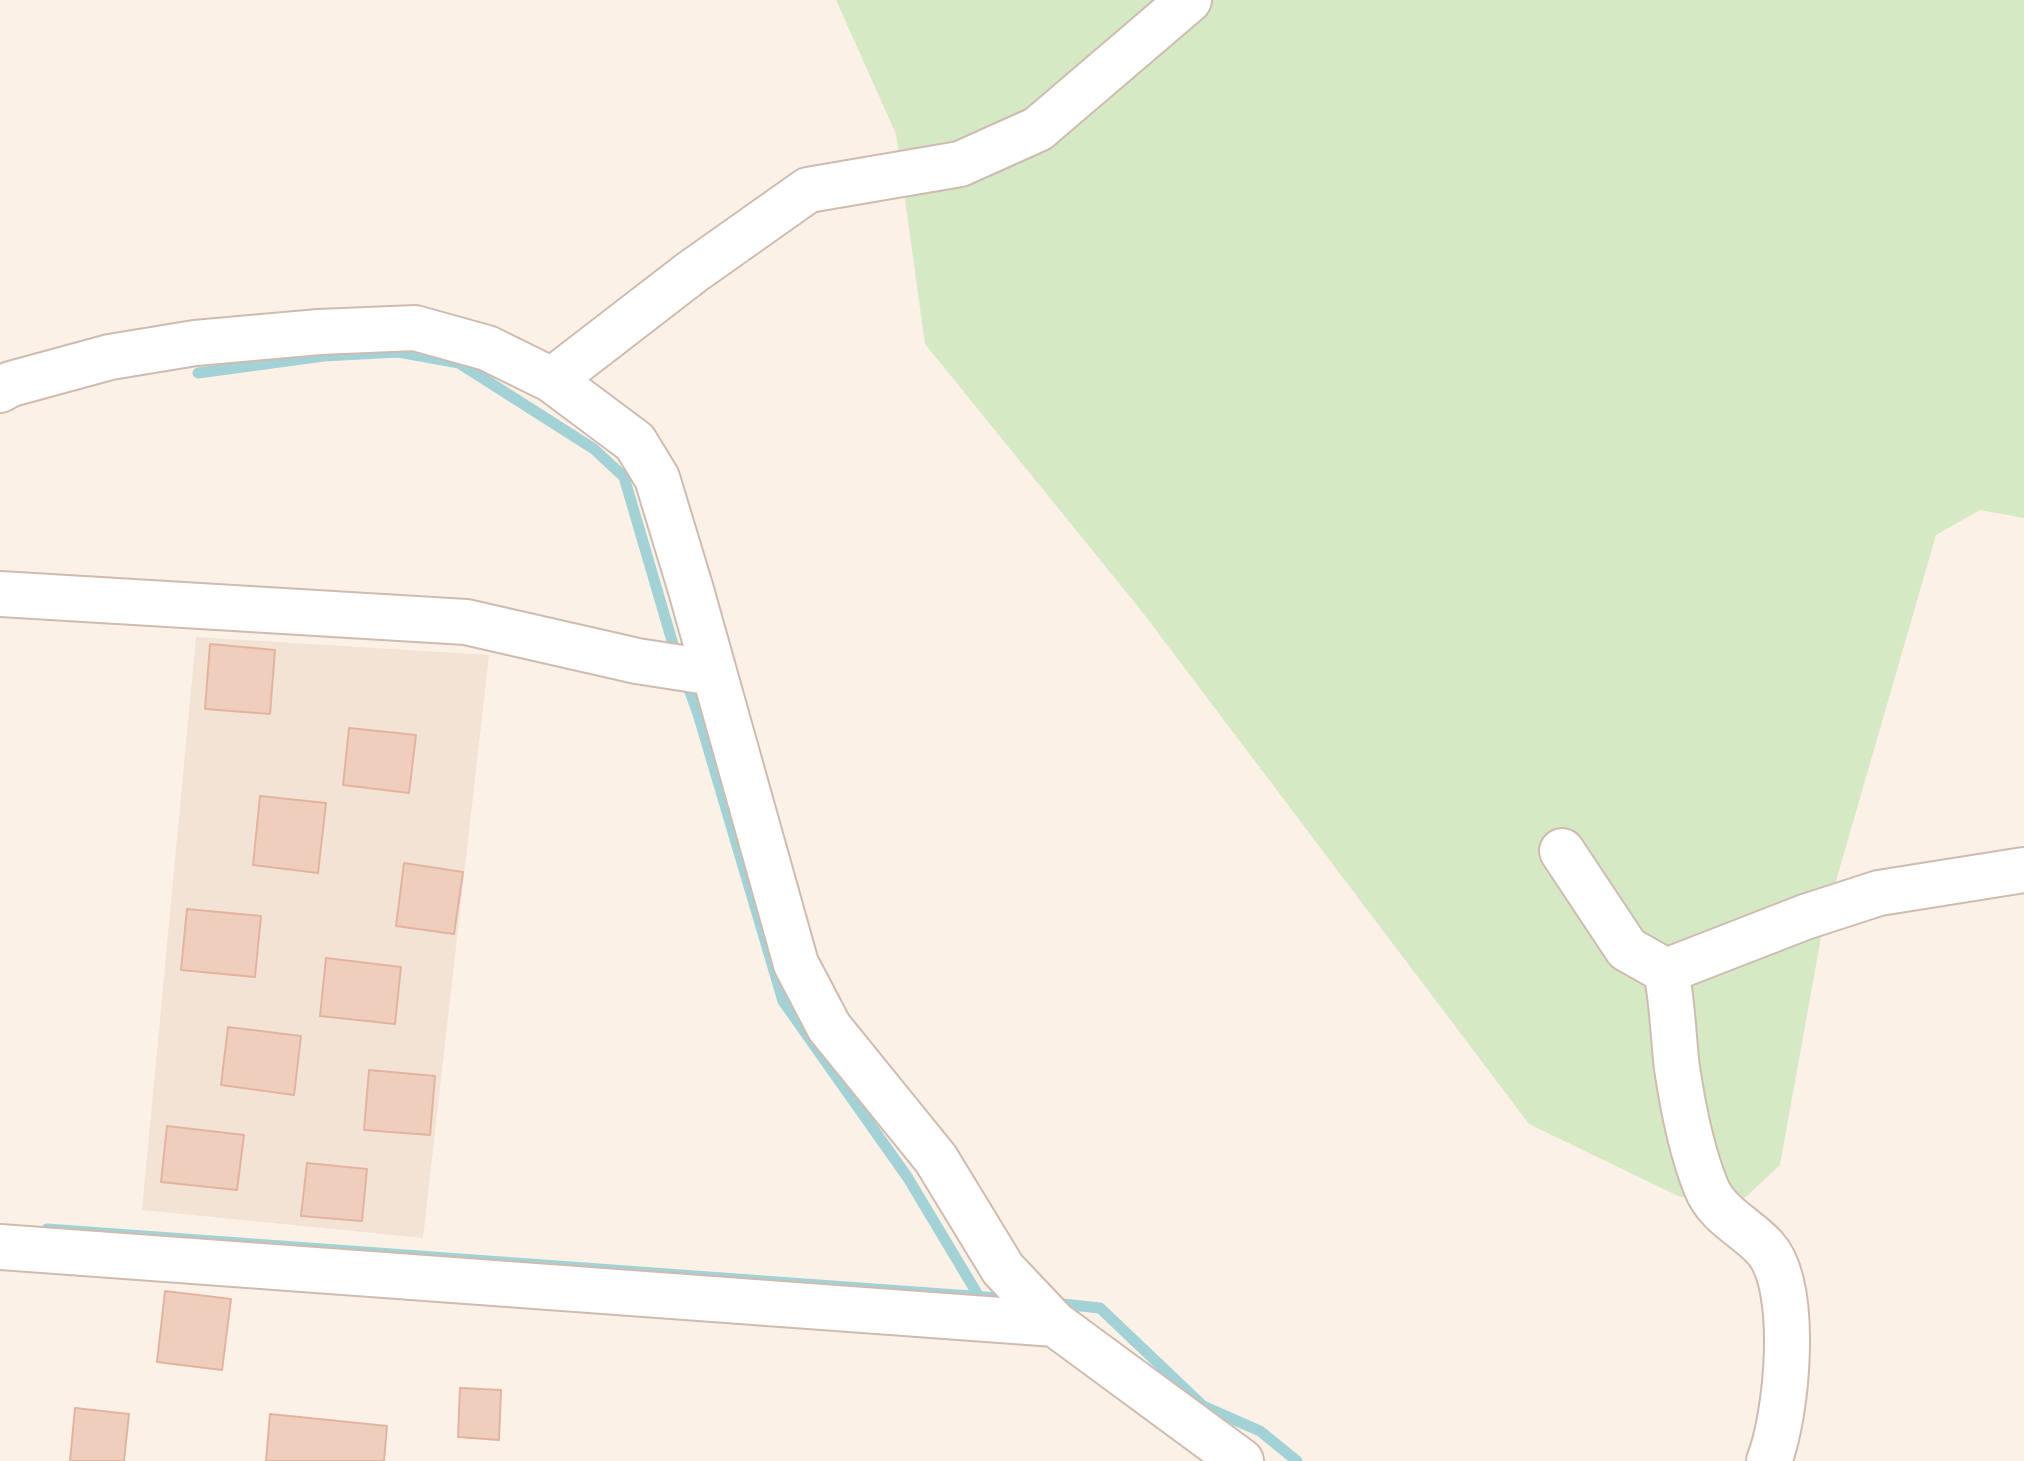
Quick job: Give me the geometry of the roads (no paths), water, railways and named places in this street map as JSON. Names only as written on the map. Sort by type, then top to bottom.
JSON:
[{"type":"street","points":[[552,380],[692,272],[808,190],[960,164],[1038,129],[1189,0]]},
{"type":"street","points":[[0,390],[11,384],[110,357],[195,343],[319,332],[415,328],[487,348],[552,380],[635,442],[657,478],[796,964],[829,1027],[936,1159],[1003,1269],[1055,1324],[1241,1461]]},
{"type":"street","points":[[0,594],[466,622],[637,661],[714,673]]},
{"type":"street","points":[[1562,851],[1627,949],[1666,971],[1672,997],[1677,1067],[1693,1148],[1707,1191],[1731,1221],[1766,1249],[1779,1275],[1788,1331],[1786,1387],[1769,1461]]},
{"type":"street","points":[[1666,971],[1805,917],[1879,893],[2024,870]]},
{"type":"street","points":[[0,1247],[1055,1324]]},
{"type":"waterway","points":[[198,373],[324,356],[398,352],[459,363],[594,449],[624,477],[677,658]]},
{"type":"waterway","points":[[685,678],[783,1001],[908,1178],[978,1295]]},
{"type":"waterway","points":[[47,1229],[1012,1299]]},
{"type":"waterway","points":[[1053,1303],[1100,1308],[1203,1406],[1260,1431],[1297,1461]]}]
